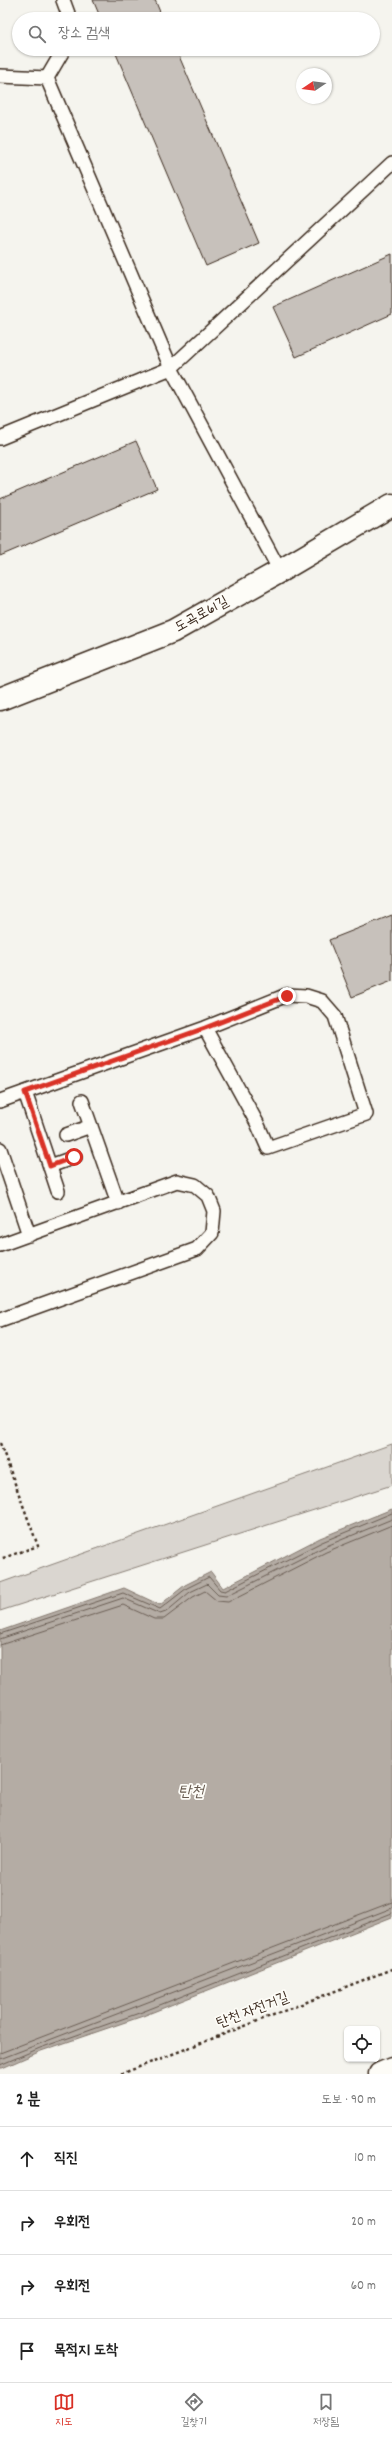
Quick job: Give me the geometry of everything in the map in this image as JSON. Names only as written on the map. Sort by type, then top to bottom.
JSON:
[{"type":"main road","name":"도곡로61길","points":[[0,699],[174,631],[392,505]]},
{"type":"main road","points":[[380,2074],[392,2069]]},
{"type":"lane","points":[[63,0],[67,12]]},
{"type":"lane","points":[[47,78],[60,56]]},
{"type":"lane","points":[[0,76],[47,78]]},
{"type":"lane","points":[[47,78],[171,368],[280,571]]},
{"type":"lane","points":[[0,438],[171,368],[392,163]]},
{"type":"lane","points":[[0,1101],[205,1028],[287,996],[306,996],[322,1001],[335,1016],[366,1114],[268,1148],[257,1123],[205,1028]]},
{"type":"lane","points":[[25,1092],[58,1191]]},
{"type":"lane","points":[[82,1101],[118,1203]]},
{"type":"lane","points":[[66,1135],[91,1126]]},
{"type":"lane","points":[[1,1156],[29,1234]]},
{"type":"lane","points":[[50,1166],[74,1157]]},
{"type":"lane","points":[[0,1245],[178,1181],[195,1184],[208,1196],[214,1211],[212,1233],[197,1249],[0,1320]]},
{"type":"path","points":[[0,1443],[38,1546],[0,1559]]},
{"type":"path","name":"탄천 자전거길","points":[[121,2074],[392,1969]]},
{"type":"shaded area","points":[[392,1444],[392,1485],[0,1611],[0,1583]]},
{"type":"water","name":"탄천","points":[[392,1509],[392,1917],[143,2016],[41,2051],[0,2069],[0,1631],[124,1588],[160,1605],[185,1585],[211,1572],[223,1588],[320,1538]]},
{"type":"building","points":[[93,0],[155,0],[160,12],[98,12]]},
{"type":"building","points":[[117,56],[179,56],[259,243],[206,266]]},
{"type":"building","points":[[392,254],[392,314],[296,357],[273,307]]},
{"type":"building","points":[[136,441],[157,489],[0,556],[0,499]]},
{"type":"building","points":[[392,915],[392,981],[352,997],[329,940]]},
{"type":"route","points":[[74,1157],[50,1166],[25,1092],[205,1028],[287,996]]}]
